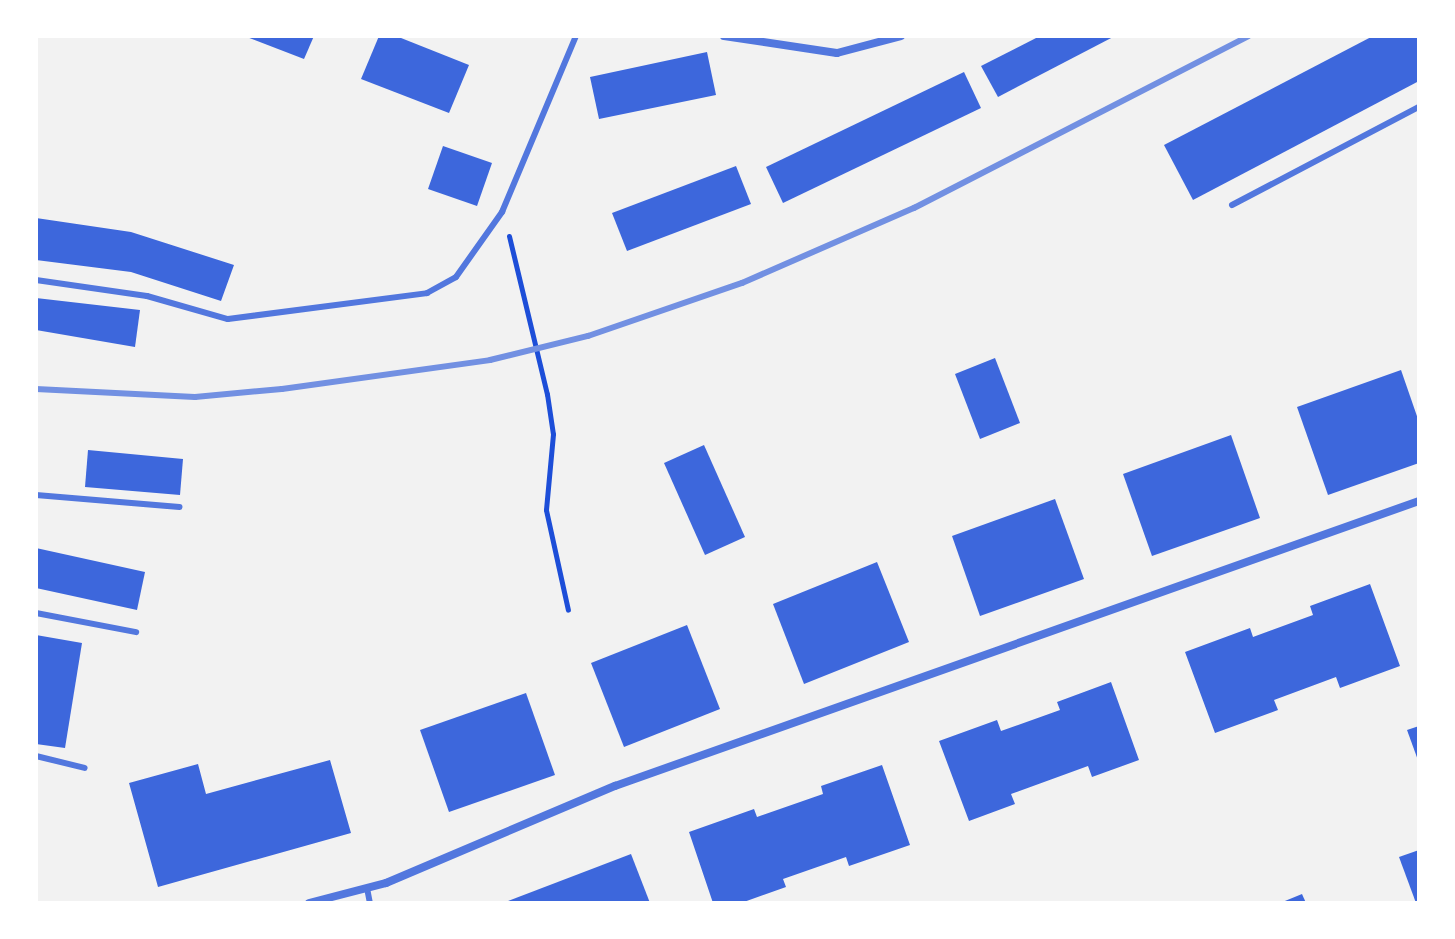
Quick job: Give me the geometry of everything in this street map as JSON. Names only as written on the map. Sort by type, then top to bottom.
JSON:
[{"type":"street","points":[[724,36],[837,53],[901,36]]},
{"type":"street","points":[[309,903],[367,888],[615,786],[1419,501]]},
{"type":"lane","points":[[36,280],[147,296],[228,319],[427,293],[456,277],[502,212],[576,36]]},
{"type":"lane","points":[[1232,205],[1419,107]]},
{"type":"lane","points":[[36,495],[179,507]]},
{"type":"lane","points":[[36,613],[136,632]]},
{"type":"lane","points":[[36,756],[85,768]]},
{"type":"lane","points":[[367,888],[370,903]]},
{"type":"path","points":[[512,247],[547,394],[553,434],[546,510],[568,610]]},
{"type":"building","points":[[244,36],[314,36],[304,59]]},
{"type":"building","points":[[379,36],[396,36],[469,65],[449,113],[361,79]]},
{"type":"building","points":[[1040,36],[1115,36],[998,97],[981,66]]},
{"type":"building","points":[[1373,36],[1419,36],[1419,81],[1193,200],[1164,145]]},
{"type":"building","points":[[707,52],[716,95],[599,119],[590,77]]},
{"type":"building","points":[[964,72],[981,108],[783,203],[766,167]]},
{"type":"building","points":[[443,146],[492,163],[477,206],[428,189]]},
{"type":"building","points":[[736,166],[751,204],[627,251],[612,213]]},
{"type":"building","points":[[36,218],[131,232],[234,265],[221,301],[131,272],[36,260]]},
{"type":"building","points":[[36,298],[140,310],[135,347],[36,330]]},
{"type":"building","points":[[995,358],[1020,423],[980,439],[955,374]]},
{"type":"building","points":[[1401,370],[1419,422],[1419,463],[1328,495],[1297,407]]},
{"type":"building","points":[[1231,435],[1260,518],[1152,556],[1123,474]]},
{"type":"building","points":[[704,445],[745,537],[705,555],[664,463]]},
{"type":"building","points":[[88,450],[183,459],[180,495],[85,487]]},
{"type":"building","points":[[1055,499],[1084,579],[980,616],[952,536]]},
{"type":"building","points":[[36,548],[145,572],[137,610],[36,588]]},
{"type":"building","points":[[877,562],[909,642],[804,684],[773,604]]},
{"type":"building","points":[[1370,584],[1400,666],[1340,688],[1336,677],[1274,700],[1278,710],[1215,733],[1185,652],[1250,628],[1253,637],[1313,615],[1310,606]]},
{"type":"building","points":[[687,625],[720,709],[624,747],[591,663]]},
{"type":"building","points":[[36,635],[82,643],[65,748],[36,744]]},
{"type":"building","points":[[1111,682],[1139,760],[1092,777],[1088,766],[1011,794],[1015,804],[969,821],[939,741],[997,720],[1001,731],[1060,710],[1057,702]]},
{"type":"building","points":[[526,693],[555,775],[449,812],[420,730]]},
{"type":"building","points":[[1419,726],[1419,763],[1407,730]]},
{"type":"building","points":[[330,760],[351,833],[158,887],[129,783],[198,764],[206,794]]},
{"type":"building","points":[[882,765],[910,845],[849,866],[846,857],[783,879],[786,887],[741,903],[713,903],[689,832],[754,809],[757,817],[823,794],[821,786]]},
{"type":"building","points":[[1419,850],[1419,903],[1416,903],[1399,857]]},
{"type":"building","points":[[631,854],[650,903],[503,903]]},
{"type":"building","points":[[1302,894],[1306,903],[1280,903]]},
{"type":"railway","points":[[36,389],[195,397],[282,389],[490,360],[588,336],[742,283],[914,208],[1248,36]]}]
